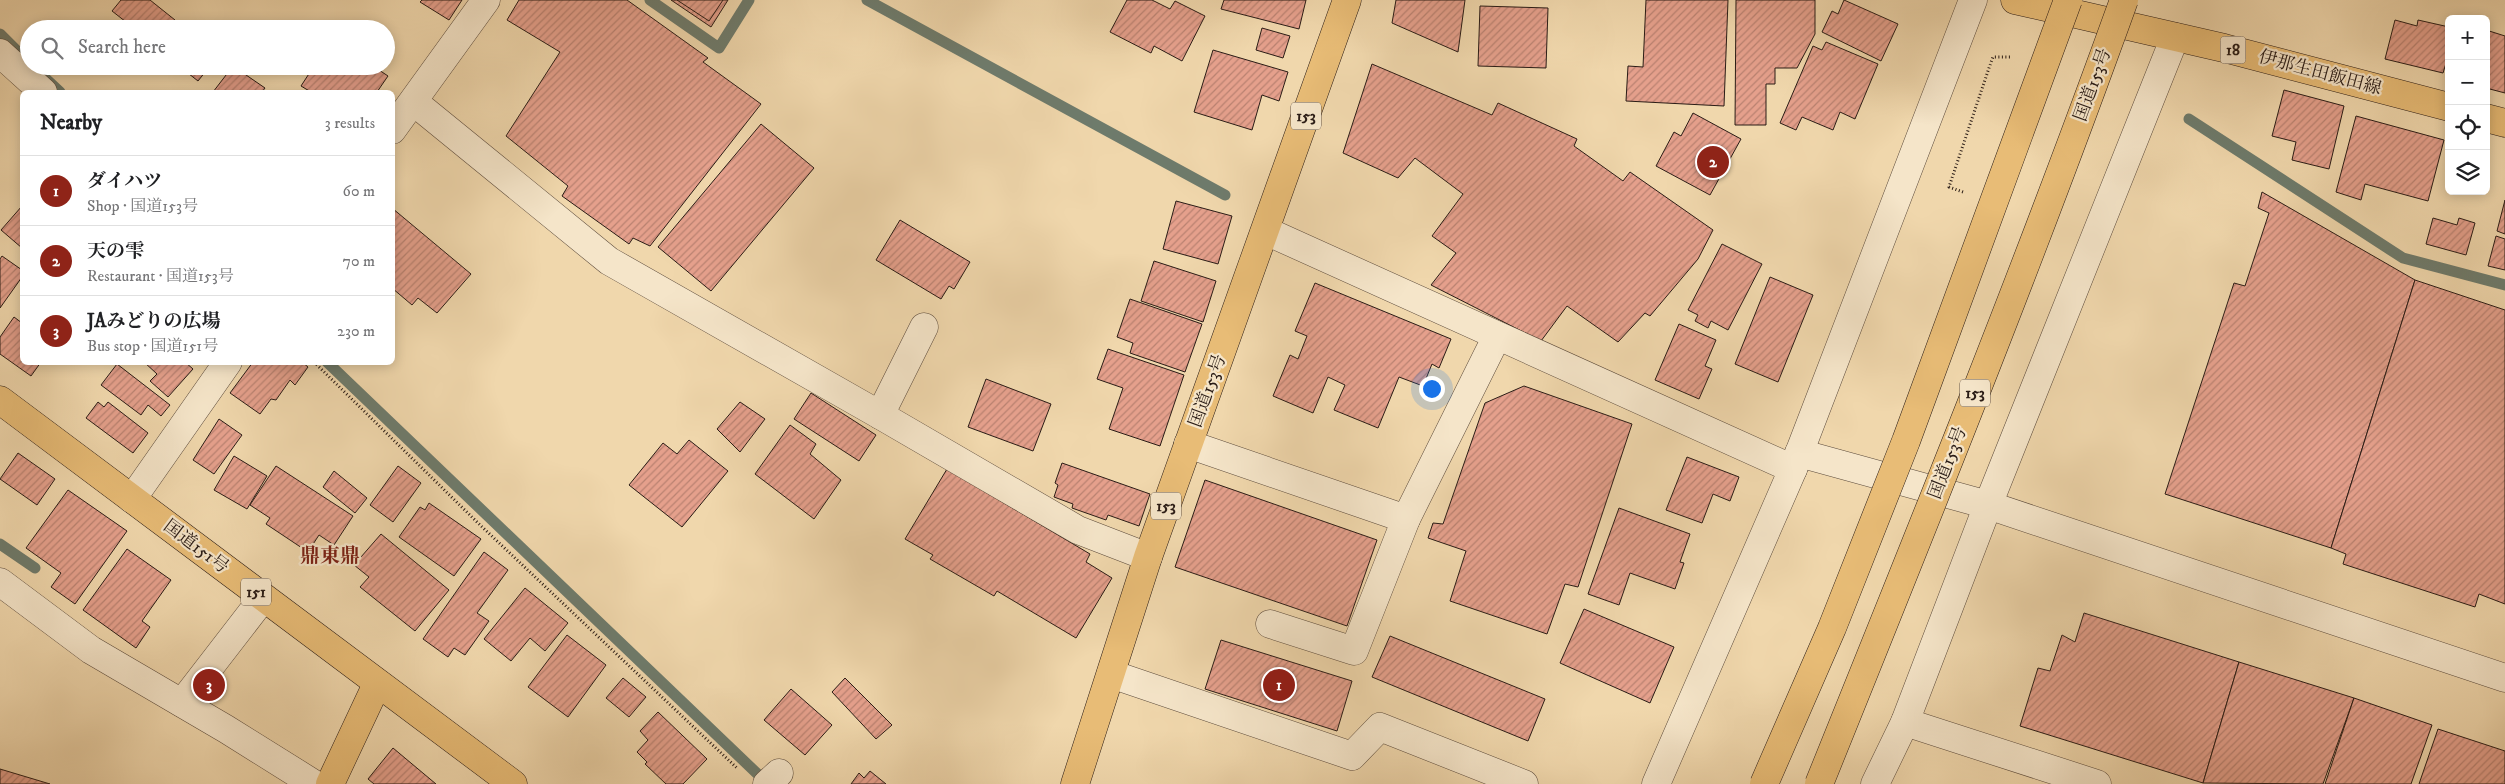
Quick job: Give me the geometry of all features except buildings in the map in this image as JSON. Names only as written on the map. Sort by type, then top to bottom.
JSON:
[{"type":"main road","name":"国道153号","points":[[1075,784],[1148,557],[1266,231],[1346,0]]},
{"type":"main road","name":"伊那生田飯田線","points":[[2015,0],[2175,37],[2445,107]]},
{"type":"main road","points":[[1764,784],[1832,628],[1906,441],[2068,0]]},
{"type":"main road","name":"国道153号","points":[[1818,784],[1946,468],[2088,102],[2124,0]]},
{"type":"main road","points":[[2490,119],[2505,123]]},
{"type":"main road","name":"国道151号","points":[[0,400],[513,784]]},
{"type":"main road","points":[[330,784],[377,684]]},
{"type":"street","points":[[395,126],[486,0]]},
{"type":"street","points":[[1656,784],[1796,461],[1973,0]]},
{"type":"street","points":[[1875,784],[1905,722],[1988,505],[2175,37]]},
{"type":"street","points":[[0,52],[20,70]]},
{"type":"street","points":[[25,75],[42,90]]},
{"type":"street","points":[[414,102],[610,261],[880,414],[1078,530],[1148,557]]},
{"type":"street","points":[[1266,231],[1497,336],[1796,461],[1988,505],[2505,678]]},
{"type":"street","points":[[880,414],[924,327]]},
{"type":"street","points":[[1270,624],[1354,651],[1406,520],[1497,336]]},
{"type":"street","points":[[132,499],[226,365]]},
{"type":"street","points":[[1188,444],[1406,520]]},
{"type":"street","points":[[0,582],[91,650],[314,784]]},
{"type":"street","points":[[182,703],[263,598]]},
{"type":"street","points":[[1111,674],[1352,756],[1380,727],[1524,784]]},
{"type":"street","points":[[1905,722],[2096,784]]},
{"type":"path","points":[[1949,187],[1993,57],[2015,58]]},
{"type":"path","points":[[317,365],[471,516],[740,771]]},
{"type":"waterway","points":[[650,0],[719,48],[749,0]]},
{"type":"waterway","points":[[867,0],[1225,195]]},
{"type":"waterway","points":[[0,34],[18,52]]},
{"type":"waterway","points":[[45,78],[58,90]]},
{"type":"waterway","points":[[2189,119],[2403,258],[2505,285]]},
{"type":"waterway","points":[[330,365],[768,784]]},
{"type":"waterway","points":[[0,544],[35,568]]},
{"type":"place","name":"天の雫","points":[[1713,162]]},
{"type":"place","name":"JAみどりの広場","points":[[209,685]]},
{"type":"place","name":"ダイハツ","points":[[1279,685]]},
{"type":"district","name":"鼎東鼎","points":[[330,556]]}]
